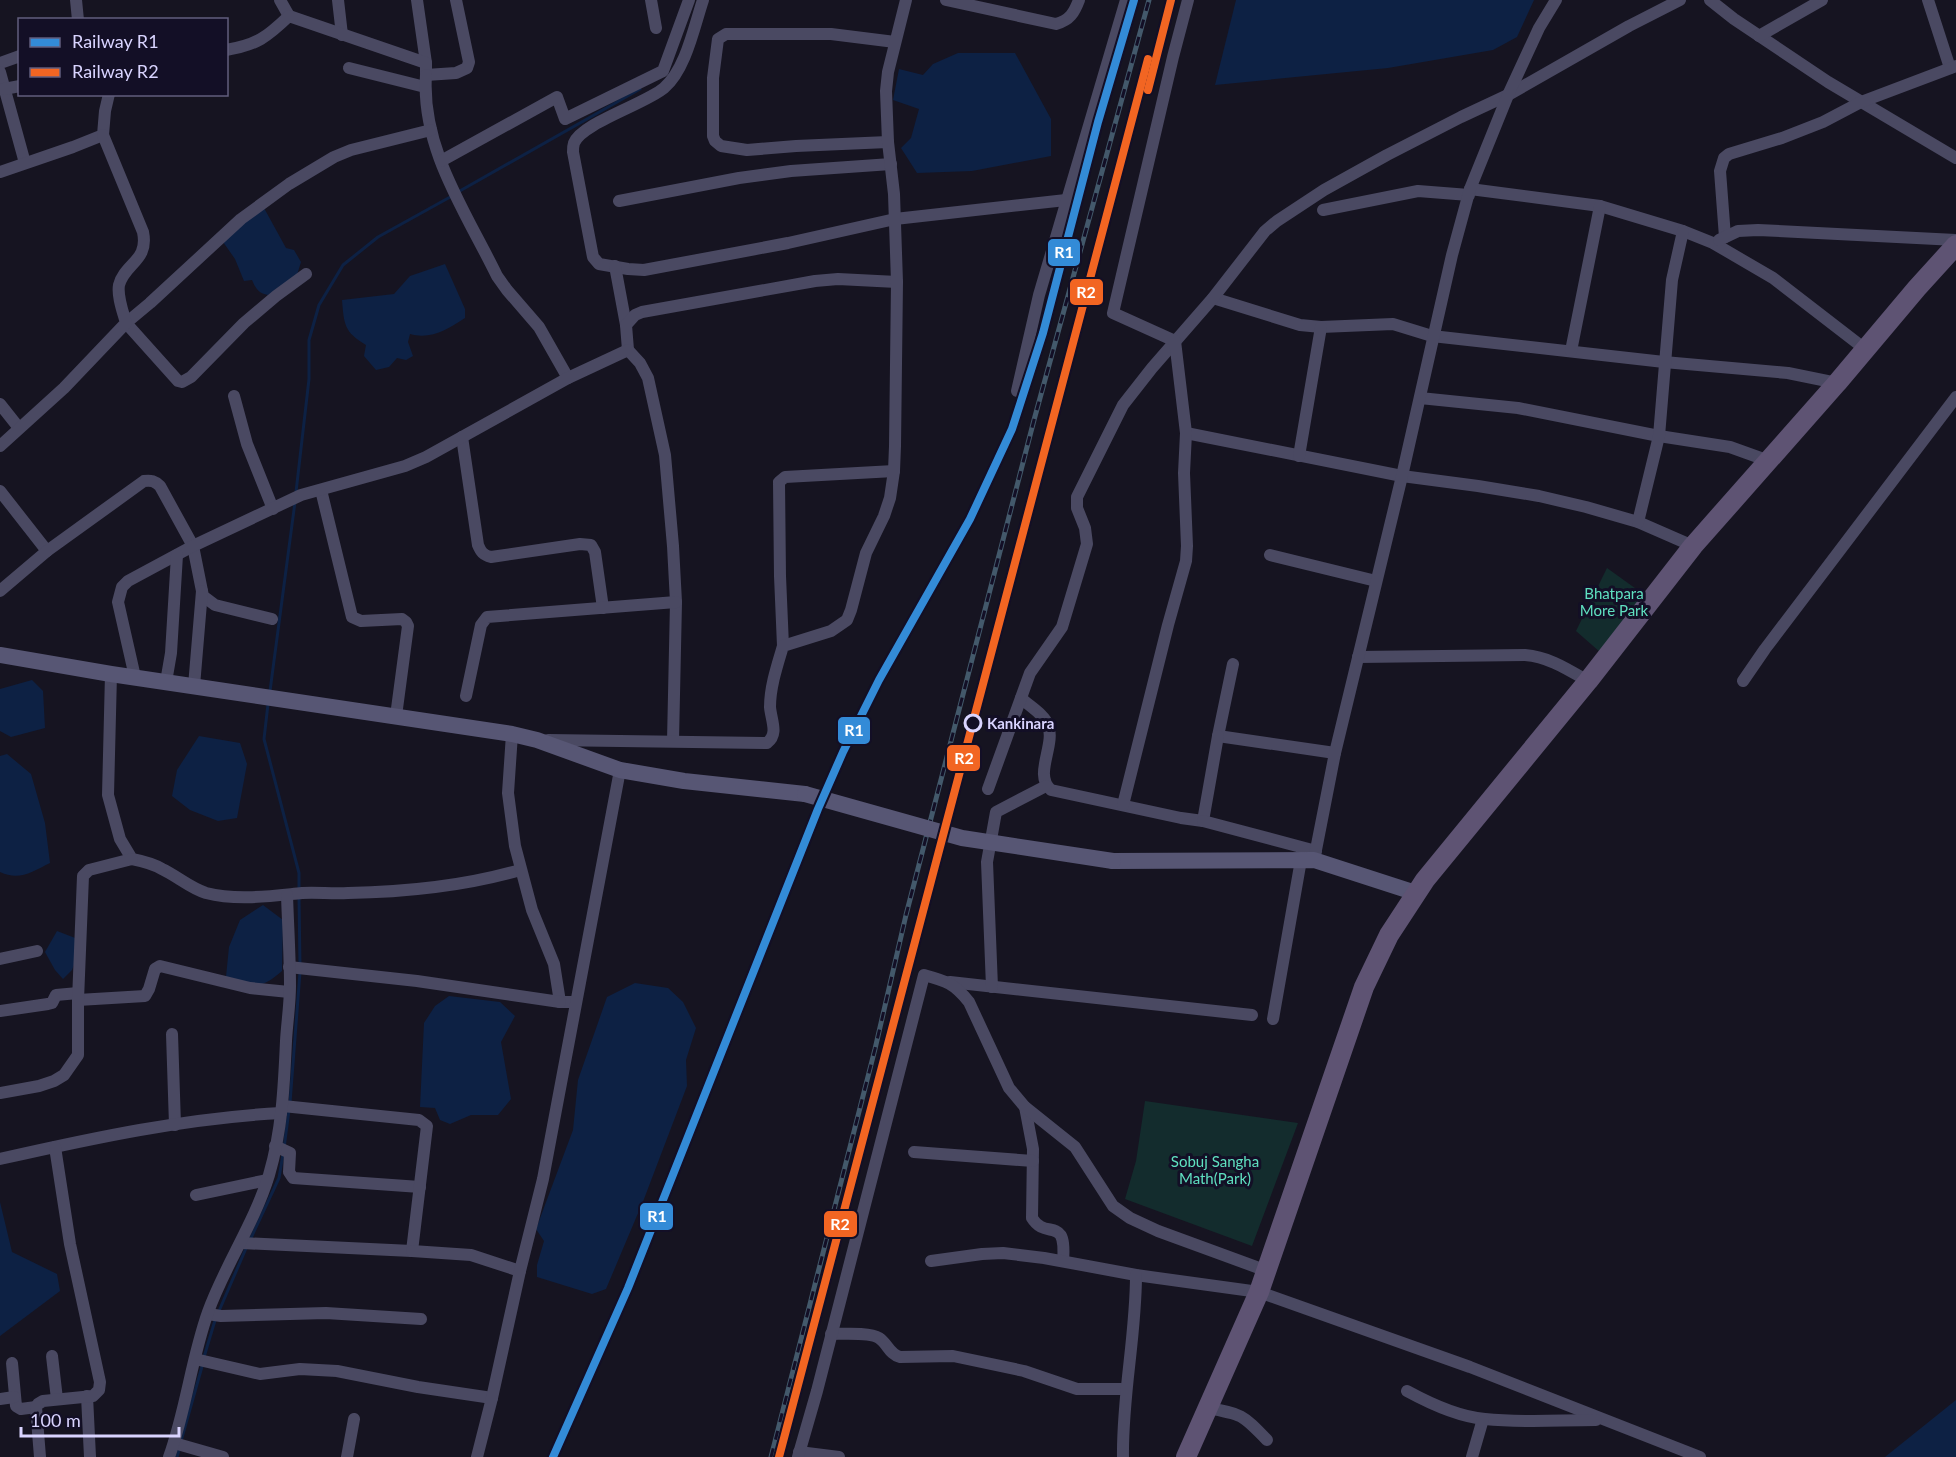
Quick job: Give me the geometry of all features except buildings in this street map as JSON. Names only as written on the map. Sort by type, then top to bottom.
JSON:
[{"type":"main road","points":[[1186,1457],[1259,1292],[1364,987],[1389,935],[1416,893],[1588,681],[1693,546],[1956,245]]},
{"type":"main road","points":[[0,655],[111,674],[512,734],[537,740],[620,770],[684,781],[805,794],[962,838],[1113,861],[1310,857],[1416,893]]},
{"type":"street","points":[[76,0],[78,18]]},
{"type":"street","points":[[280,0],[289,16],[342,35],[426,75]]},
{"type":"street","points":[[338,0],[342,35]]},
{"type":"street","points":[[417,0],[431,130],[441,161],[455,194],[497,276],[539,327],[568,378]]},
{"type":"street","points":[[349,68],[426,75],[463,71],[469,62],[456,0]]},
{"type":"street","points":[[651,0],[656,28]]},
{"type":"street","points":[[565,119],[663,71],[689,0]]},
{"type":"street","points":[[574,142],[584,130],[654,95],[666,86],[682,62],[703,0]]},
{"type":"street","points":[[783,646],[831,631],[847,620],[866,553],[890,498],[894,471],[897,282],[886,91],[895,42],[907,0]]},
{"type":"street","points":[[946,0],[1056,24],[1072,16],[1078,0]]},
{"type":"street","points":[[1017,391],[1039,295],[1126,0]]},
{"type":"street","points":[[1175,341],[1113,313],[1188,0]]},
{"type":"street","points":[[1273,1019],[1452,255],[1470,192],[1508,95],[1539,28],[1556,0]]},
{"type":"street","points":[[1710,0],[1828,82],[1956,158]]},
{"type":"street","points":[[1759,36],[1822,0]]},
{"type":"street","points":[[988,789],[1034,665],[1062,627],[1084,554],[1087,535],[1077,508],[1080,489],[1123,405],[1266,231],[1296,207],[1387,155],[1508,95],[1677,1]]},
{"type":"street","points":[[1725,237],[1720,171],[1724,158],[1729,154],[1802,131],[1861,102],[1953,67],[1931,1]]},
{"type":"street","points":[[228,50],[259,41],[289,16]]},
{"type":"street","points":[[888,142],[747,150],[721,146],[713,136],[713,78],[718,39],[726,34],[831,34],[895,42]]},
{"type":"street","points":[[0,63],[18,57]]},
{"type":"street","points":[[0,72],[3,93],[25,163]]},
{"type":"street","points":[[3,93],[18,87]]},
{"type":"street","points":[[109,96],[103,135],[145,240],[140,258],[119,285],[126,323],[178,381],[182,382],[190,377],[244,323],[306,274]]},
{"type":"street","points":[[441,161],[557,97],[574,142],[573,152],[593,257],[599,264],[636,270],[788,243],[895,219],[1066,200]]},
{"type":"street","points":[[0,446],[64,388],[126,323],[241,219],[289,184],[334,157],[351,150],[431,130]]},
{"type":"street","points":[[0,172],[103,135]]},
{"type":"street","points":[[619,201],[739,178],[791,171],[891,164]]},
{"type":"street","points":[[1323,210],[1418,191],[1470,192],[1600,206],[1683,231],[1713,243],[1788,289],[1865,349]]},
{"type":"street","points":[[1571,351],[1600,206]]},
{"type":"street","points":[[1713,243],[1738,231],[1758,230],[1956,240]]},
{"type":"street","points":[[1638,522],[1659,436],[1672,280],[1683,231]]},
{"type":"street","points":[[615,266],[626,325],[628,350],[640,363],[648,378],[663,440],[676,602],[673,741]]},
{"type":"street","points":[[626,325],[642,312],[796,284],[838,279],[897,282]]},
{"type":"street","points":[[1213,298],[1300,325],[1320,327],[1394,324],[1432,336],[1664,362],[1788,373],[1837,383]]},
{"type":"street","points":[[1299,456],[1320,327]]},
{"type":"street","points":[[1123,805],[1186,561],[1184,473],[1186,433],[1175,341]]},
{"type":"street","points":[[135,677],[118,602],[119,592],[128,581],[193,546],[301,495],[405,466],[426,457],[568,378],[628,350]]},
{"type":"street","points":[[234,396],[247,444],[273,508]]},
{"type":"street","points":[[1743,681],[1956,397]]},
{"type":"street","points":[[1420,398],[1518,408],[1659,436],[1730,447],[1768,461]]},
{"type":"street","points":[[0,404],[19,428]]},
{"type":"street","points":[[1186,433],[1402,476],[1539,496],[1638,522],[1693,546]]},
{"type":"street","points":[[462,437],[478,545],[481,552],[485,556],[491,556],[580,544],[591,545],[595,552],[603,608]]},
{"type":"street","points":[[537,740],[759,744],[772,740],[774,734],[770,708],[774,676],[783,646],[780,479],[894,471]]},
{"type":"street","points":[[0,591],[47,551],[148,480],[160,486],[193,546],[203,596],[215,605],[272,619]]},
{"type":"street","points":[[321,490],[352,616],[361,621],[402,619],[408,626],[396,716]]},
{"type":"street","points":[[0,491],[47,551]]},
{"type":"street","points":[[166,682],[171,653],[177,555]]},
{"type":"street","points":[[1270,555],[1376,580]]},
{"type":"street","points":[[194,686],[202,589]]},
{"type":"street","points":[[466,696],[481,625],[486,617],[676,602]]},
{"type":"street","points":[[1358,657],[1539,656],[1555,662],[1588,681]]},
{"type":"street","points":[[1203,821],[1233,664]]},
{"type":"street","points":[[111,674],[108,795],[120,839],[132,860]]},
{"type":"street","points":[[1021,698],[1048,723],[1050,736],[1043,777],[1046,786],[1051,790],[1203,821],[1310,857]]},
{"type":"street","points":[[512,734],[508,793],[515,846],[532,910],[554,964],[560,1002]]},
{"type":"street","points":[[1218,736],[1335,753]]},
{"type":"street","points":[[477,1457],[543,1179],[620,770]]},
{"type":"street","points":[[992,987],[987,862],[996,812],[1046,786]]},
{"type":"street","points":[[0,1093],[54,1081],[64,1075],[78,1056],[83,876],[89,870],[132,860],[154,865],[206,893],[239,896],[423,888],[467,882],[520,870]]},
{"type":"street","points":[[169,1457],[179,1445],[220,1285],[248,1243],[267,1180],[280,1148],[286,1108],[290,992],[296,968],[294,894]]},
{"type":"street","points":[[0,959],[37,951]]},
{"type":"street","points":[[0,1011],[52,1003],[56,995],[145,996],[155,969],[160,966],[250,988],[290,992]]},
{"type":"street","points":[[296,968],[417,981],[560,1002],[575,1002]]},
{"type":"street","points":[[839,1457],[799,1454],[924,975],[950,982],[1252,1015]]},
{"type":"street","points":[[950,982],[969,1002],[1000,1073],[1009,1088],[1025,1107],[1075,1147],[1108,1200],[1120,1213],[1158,1231],[1267,1271]]},
{"type":"street","points":[[172,1034],[175,1125]]},
{"type":"street","points":[[1025,1107],[1033,1139],[1032,1210],[1034,1222],[1062,1236],[1065,1246],[1063,1261]]},
{"type":"street","points":[[0,1159],[121,1134],[286,1108],[419,1120],[428,1126],[428,1132],[412,1251]]},
{"type":"street","points":[[12,1363],[15,1404],[19,1408],[36,1407],[43,1401],[97,1393],[99,1382],[70,1244],[55,1147]]},
{"type":"street","points":[[280,1148],[290,1153],[289,1172],[293,1178],[420,1187]]},
{"type":"street","points":[[914,1152],[1033,1161]]},
{"type":"street","points":[[196,1195],[267,1180]]},
{"type":"street","points":[[248,1243],[471,1255],[520,1271]]},
{"type":"street","points":[[931,1261],[992,1253],[1044,1258],[1136,1275],[1259,1292],[1470,1367],[1692,1455]]},
{"type":"street","points":[[1123,1457],[1126,1389],[1134,1328],[1136,1275]]},
{"type":"street","points":[[214,1315],[326,1313],[421,1319]]},
{"type":"street","points":[[831,1334],[874,1336],[883,1342],[892,1353],[900,1357],[953,1356],[1024,1371],[1077,1389],[1126,1389]]},
{"type":"street","points":[[52,1356],[57,1400]]},
{"type":"street","points":[[201,1361],[260,1374],[300,1369],[337,1371],[418,1388],[492,1398]]},
{"type":"street","points":[[1407,1391],[1444,1408],[1483,1419],[1534,1422],[1603,1419]]},
{"type":"street","points":[[87,1396],[90,1457]]},
{"type":"street","points":[[0,1399],[14,1397]]},
{"type":"street","points":[[36,1407],[40,1457]]},
{"type":"street","points":[[1207,1408],[1239,1414],[1267,1440]]},
{"type":"street","points":[[347,1457],[354,1419]]},
{"type":"street","points":[[1472,1457],[1483,1419]]},
{"type":"street","points":[[179,1445],[223,1457]]},
{"type":"green space","name":"Bhatpara More Park","points":[[1607,568],[1646,596],[1600,652],[1576,631]]},
{"type":"green space","name":"Sobuj Sangha Math(Park)","points":[[1145,1101],[1298,1123],[1252,1246],[1125,1199],[1136,1161]]},
{"type":"water","points":[[1236,0],[1534,0],[1517,37],[1493,50],[1388,68],[1215,85]]},
{"type":"water","points":[[958,53],[1015,53],[1051,119],[1051,156],[972,171],[917,173],[901,148],[911,138],[919,109],[893,100],[899,69],[923,75],[933,64]]},
{"type":"water","points":[[264,208],[286,248],[294,250],[301,262],[297,275],[268,295],[258,290],[252,280],[244,281],[235,259],[221,239]]},
{"type":"water","points":[[445,264],[465,309],[465,318],[432,334],[425,336],[410,334],[408,342],[413,356],[406,360],[397,358],[389,367],[376,370],[364,356],[366,345],[353,336],[346,327],[342,300],[394,294],[410,276]]},
{"type":"water","points":[[32,680],[43,691],[45,728],[11,737],[0,731],[0,689]]},
{"type":"water","points":[[199,736],[240,743],[247,764],[237,818],[218,821],[190,810],[172,796],[177,770]]},
{"type":"water","points":[[7,754],[31,774],[45,823],[50,863],[31,872],[13,876],[0,872],[0,756]]},
{"type":"water","points":[[263,905],[283,920],[282,971],[267,982],[256,985],[226,977],[229,947],[240,920]]},
{"type":"water","points":[[57,931],[83,941],[72,970],[63,979],[45,952]]},
{"type":"water","points":[[635,983],[668,988],[683,1002],[696,1028],[686,1060],[687,1086],[644,1199],[606,1289],[592,1294],[537,1277],[537,1265],[544,1241],[536,1229],[573,1130],[578,1080],[607,997]]},
{"type":"water","points":[[449,996],[500,1002],[515,1016],[501,1042],[511,1099],[498,1115],[471,1115],[450,1124],[440,1120],[435,1108],[420,1107],[424,1023],[435,1006]]},
{"type":"water","points":[[0,1202],[12,1252],[57,1274],[60,1291],[0,1336]]},
{"type":"water","points":[[1956,1400],[1956,1457],[1885,1457]]},
{"type":"waterway","points":[[458,192],[640,89]]},
{"type":"waterway","points":[[296,492],[309,379],[309,340],[319,305],[343,265],[378,237],[452,196]]},
{"type":"waterway","points":[[270,691],[295,502]]},
{"type":"waterway","points":[[268,704],[264,739],[299,873],[299,891]]},
{"type":"waterway","points":[[299,897],[300,966]]},
{"type":"waterway","points":[[290,1103],[300,972]]},
{"type":"waterway","points":[[284,1148],[289,1110]]},
{"type":"waterway","points":[[250,1240],[279,1178],[283,1154]]},
{"type":"waterway","points":[[219,1311],[247,1246]]},
{"type":"waterway","points":[[204,1357],[216,1317]]},
{"type":"waterway","points":[[181,1441],[203,1363]]},
{"type":"waterway","points":[[177,1457],[180,1447]]},
{"type":"railway","points":[[553,1457],[628,1288],[818,809],[843,752],[879,680],[970,519],[1012,429],[1043,333],[1098,122],[1134,0]]},
{"type":"railway","points":[[771,1457],[875,1049],[906,915],[1034,420],[1149,0]]},
{"type":"rail line","name":"R1","points":[[553,1457],[628,1288],[818,809],[843,752],[879,680],[970,519],[1012,429],[1043,333],[1098,122],[1134,0]]},
{"type":"rail line","name":"R2","points":[[1148,90],[1171,0]]},
{"type":"rail line","name":"R2","points":[[779,1457],[1148,59]]},
{"type":"place","name":"Kankinara","points":[[973,723]]}]
